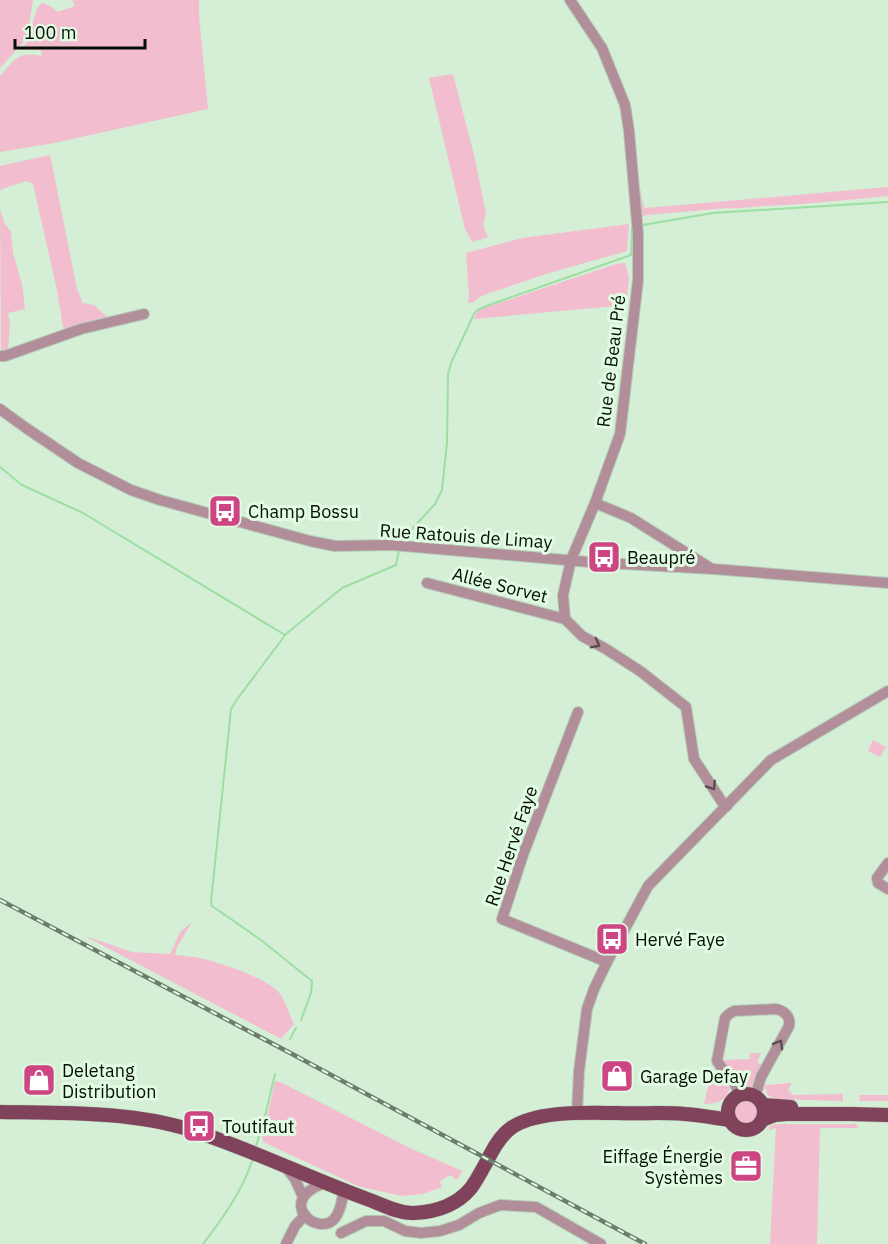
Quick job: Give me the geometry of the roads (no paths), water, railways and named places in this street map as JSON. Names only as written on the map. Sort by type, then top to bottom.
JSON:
[{"type":"main road","points":[[683,1114],[709,1110],[747,1095],[759,1101],[791,1107],[888,1107]]},
{"type":"main road","points":[[734,1100],[729,1115],[730,1120],[736,1127],[748,1130],[756,1128],[762,1120],[764,1111],[759,1101]]},
{"type":"main road","points":[[0,1112],[126,1117],[192,1130],[411,1214],[435,1210],[456,1201],[471,1188],[502,1137],[510,1129],[531,1119],[577,1113],[683,1114],[730,1120]]},
{"type":"main road","points":[[762,1120],[786,1114],[888,1115]]},
{"type":"street","name":"Rue de Beau Pré","points":[[565,619],[563,595],[571,560],[620,434],[638,280],[638,234],[625,105],[602,48],[570,0]]},
{"type":"street","points":[[0,356],[81,329],[144,314]]},
{"type":"street","name":"Rue Ratouis de Limay","points":[[0,409],[78,463],[131,490],[310,542],[336,546],[392,545],[888,583]]},
{"type":"street","points":[[595,503],[631,518],[713,569]]},
{"type":"street","name":"Allée Sorvet","points":[[427,583],[565,619]]},
{"type":"street","points":[[565,619],[582,636],[640,671],[686,707],[694,759],[727,806]]},
{"type":"street","points":[[577,1113],[579,1071],[587,1009],[607,962],[648,886],[771,760],[888,691]]},
{"type":"street","name":"Rue Hervé Faye","points":[[578,712],[524,852],[502,919],[607,962]]},
{"type":"street","points":[[888,863],[877,878],[878,882],[888,889]]},
{"type":"street","points":[[734,1100],[734,1081],[717,1061],[725,1018],[734,1011],[776,1009],[787,1014],[790,1022],[760,1077],[759,1101]]},
{"type":"street","points":[[284,1166],[295,1179],[303,1197]]},
{"type":"street","points":[[326,1183],[316,1186],[303,1197],[301,1207],[305,1215],[314,1222],[323,1224],[335,1218],[344,1190]]},
{"type":"street","points":[[335,1218],[342,1238],[366,1221],[384,1221],[405,1231],[421,1233],[440,1231],[459,1225],[500,1204],[536,1207],[602,1244]]},
{"type":"street","points":[[286,1244],[305,1215]]},
{"type":"waterway","points":[[643,225],[713,213],[888,202]]},
{"type":"waterway","points":[[402,542],[435,504],[442,490],[447,443],[448,374],[474,314],[477,310],[489,305],[631,255],[632,228]]},
{"type":"waterway","points":[[0,467],[22,485],[83,513],[285,635]]},
{"type":"waterway","points":[[301,1020],[311,993],[312,981],[261,940],[212,906],[211,902],[231,709],[286,634],[342,588],[396,565],[399,550]]},
{"type":"waterway","points":[[290,1039],[296,1028]]},
{"type":"waterway","points":[[255,1150],[275,1074]]},
{"type":"waterway","points":[[203,1244],[238,1192],[253,1158]]},
{"type":"railway","points":[[0,900],[645,1244]]},
{"type":"place","name":"Champ Bossu","points":[[225,511]]},
{"type":"place","name":"Beaupré","points":[[604,557]]},
{"type":"place","name":"Hervé Faye","points":[[612,939]]},
{"type":"place","name":"Garage Defay","points":[[617,1076]]},
{"type":"place","name":"Deletang Distribution","points":[[39,1080]]},
{"type":"place","name":"Toutifaut","points":[[199,1126]]},
{"type":"place","name":"Eiffage Énergie Systèmes","points":[[746,1166]]}]
